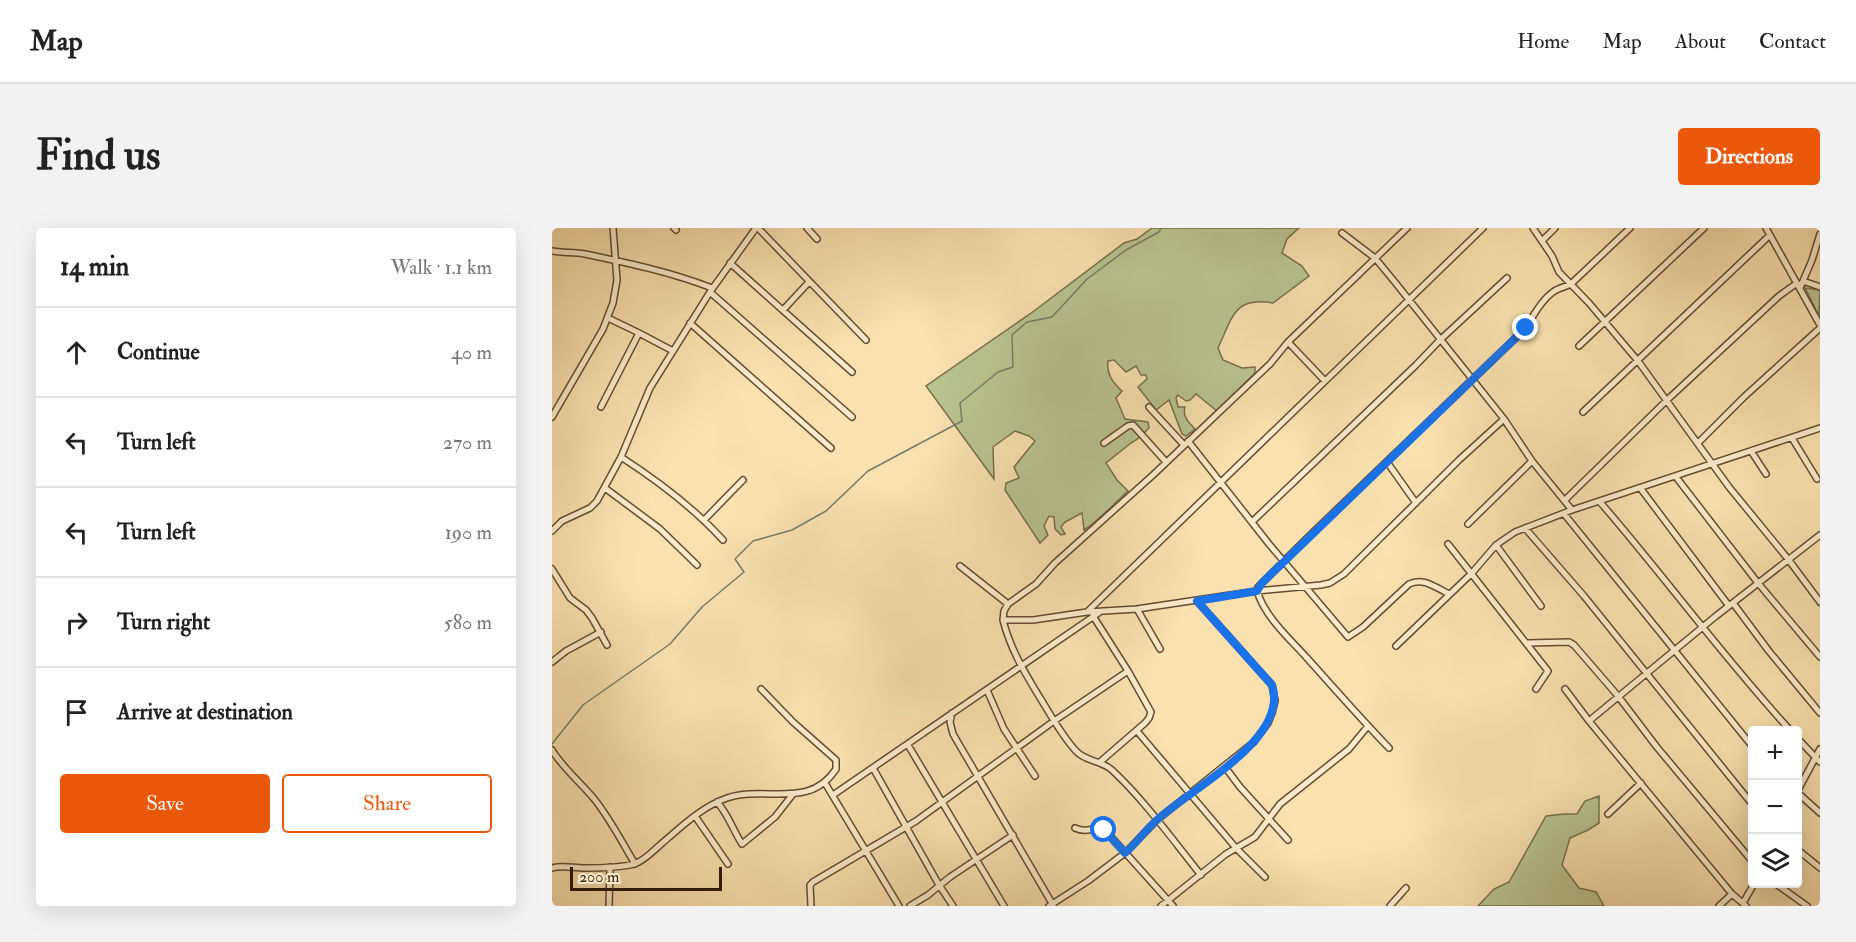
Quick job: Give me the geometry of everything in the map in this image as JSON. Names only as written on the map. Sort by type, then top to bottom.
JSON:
[{"type":"street","points":[[552,417],[608,318],[617,280],[613,228]]},
{"type":"street","points":[[552,531],[570,516],[590,508],[605,488],[621,457],[646,396],[711,290],[757,228],[866,340]]},
{"type":"street","points":[[807,228],[817,239]]},
{"type":"street","points":[[1201,875],[1111,769],[1100,762],[1087,759],[1076,751],[1054,722],[1020,665],[1003,620],[1004,611],[1008,604],[1036,584],[1055,563],[1076,547],[1270,364],[1288,342],[1407,228]]},
{"type":"street","points":[[1087,612],[1483,228]]},
{"type":"street","points":[[1533,228],[1552,256],[1559,272],[1638,361],[1713,464],[1820,602]]},
{"type":"street","points":[[1542,241],[1556,228]]},
{"type":"street","points":[[1257,591],[1283,561],[1526,328],[1535,313],[1555,290],[1571,284],[1630,228]]},
{"type":"street","points":[[1579,345],[1704,228]]},
{"type":"street","points":[[1698,443],[1820,326],[1800,284],[1766,228]]},
{"type":"street","points":[[1342,233],[1375,258],[1504,419],[1532,462],[1572,510]]},
{"type":"street","points":[[1565,500],[1666,401],[1779,296],[1800,284],[1812,260],[1820,234]]},
{"type":"street","points":[[1583,412],[1770,235]]},
{"type":"street","points":[[552,251],[571,252],[615,261],[684,278],[711,290],[852,417]]},
{"type":"street","points":[[730,263],[852,372]]},
{"type":"street","points":[[1253,521],[1507,278]]},
{"type":"street","points":[[783,310],[809,282]]},
{"type":"street","points":[[1800,284],[1820,286]]},
{"type":"street","points":[[608,318],[673,351]]},
{"type":"street","points":[[690,323],[831,448]]},
{"type":"street","points":[[601,407],[639,333]]},
{"type":"street","points":[[1288,342],[1325,381]]},
{"type":"street","points":[[1149,408],[1221,481],[1283,561],[1348,637],[1363,627],[1409,584],[1416,581],[1422,580],[1449,594]]},
{"type":"street","points":[[1003,620],[1044,619],[1087,612],[1137,609],[1257,591],[1330,583],[1344,574],[1504,419]]},
{"type":"street","points":[[1104,443],[1133,425],[1166,462]]},
{"type":"street","points":[[1396,646],[1472,573],[1496,545],[1515,532],[1565,515],[1572,510],[1820,428]]},
{"type":"street","points":[[1792,438],[1817,479]]},
{"type":"street","points":[[1751,451],[1766,474]]},
{"type":"street","points":[[621,457],[704,520],[723,540]]},
{"type":"street","points":[[1388,462],[1416,503]]},
{"type":"street","points":[[1468,524],[1532,462]]},
{"type":"street","points":[[1676,477],[1758,583],[1820,657]]},
{"type":"street","points":[[704,520],[743,480]]},
{"type":"street","points":[[605,488],[660,529],[696,565]]},
{"type":"street","points":[[1641,489],[1820,713]]},
{"type":"street","points":[[1600,502],[1755,692],[1786,726]]},
{"type":"street","points":[[1565,515],[1612,575],[1676,649],[1748,741]]},
{"type":"street","points":[[1525,528],[1647,673],[1748,799]]},
{"type":"street","points":[[1589,721],[1788,559],[1818,537],[1820,545]]},
{"type":"street","points":[[1448,544],[1548,671],[1536,689]]},
{"type":"street","points":[[1496,545],[1541,606]]},
{"type":"street","points":[[960,566],[1008,604]]},
{"type":"street","points":[[552,569],[567,593],[586,610],[608,645]]},
{"type":"street","points":[[1257,591],[1269,615],[1389,748]]},
{"type":"street","points":[[952,713],[950,722],[953,734],[1052,905],[1125,853],[1156,820],[1225,767],[1254,741],[1268,723],[1275,701],[1272,685],[1197,601]]},
{"type":"street","points":[[1137,609],[1160,649]]},
{"type":"street","points":[[833,795],[1101,611]]},
{"type":"street","points":[[1093,616],[1128,671],[1150,712],[1149,718],[1137,731],[1100,762]]},
{"type":"street","points":[[552,662],[566,651],[601,632]]},
{"type":"street","points":[[1527,643],[1569,642],[1574,645],[1748,856]]},
{"type":"street","points":[[811,906],[810,885],[813,882],[906,827],[1128,671]]},
{"type":"street","points":[[552,868],[635,864],[717,802],[742,794],[793,794],[812,791],[825,783],[836,769],[836,760],[793,722],[761,689]]},
{"type":"street","points":[[1565,689],[1732,894],[1745,905],[1752,888]]},
{"type":"street","points":[[987,690],[1004,729],[1035,776]]},
{"type":"street","points":[[1161,906],[1226,854],[1255,837],[1274,810],[1355,745],[1368,726]]},
{"type":"street","points":[[1137,731],[1236,848],[1265,877]]},
{"type":"street","points":[[1802,744],[1818,760]]},
{"type":"street","points":[[908,745],[1005,906]]},
{"type":"street","points":[[1802,784],[1818,760],[1820,749]]},
{"type":"street","points":[[552,750],[556,758],[596,801],[635,864]]},
{"type":"street","points":[[1225,767],[1288,840]]},
{"type":"street","points":[[873,768],[953,906]]},
{"type":"street","points":[[825,783],[899,906]]},
{"type":"street","points":[[1608,814],[1641,783]]},
{"type":"street","points":[[717,802],[726,813],[742,844],[775,817],[793,794]]},
{"type":"street","points":[[1802,796],[1820,813]]},
{"type":"street","points":[[1263,812],[1274,810]]},
{"type":"street","points":[[696,816],[728,864]]},
{"type":"street","points":[[1075,828],[1086,831],[1098,828],[1104,830],[1173,906]]},
{"type":"street","points":[[910,906],[1013,835]]},
{"type":"street","points":[[1802,854],[1820,868]]},
{"type":"street","points":[[609,906],[610,867]]},
{"type":"street","points":[[1390,906],[1406,888]]},
{"type":"street","points":[[1782,888],[1807,906]]},
{"type":"street","points":[[1719,906],[1732,894]]},
{"type":"green space","points":[[1152,228],[1299,228],[1287,239],[1282,253],[1302,266],[1309,276],[1273,303],[1250,303],[1236,312],[1218,348],[1223,360],[1242,368],[1255,367],[1255,373],[1217,411],[1196,394],[1186,401],[1178,395],[1176,398],[1178,407],[1185,407],[1185,416],[1195,429],[1186,436],[1182,434],[1169,400],[1156,410],[1138,387],[1147,379],[1146,375],[1141,375],[1136,366],[1126,372],[1114,360],[1108,361],[1111,378],[1122,391],[1116,398],[1125,419],[1148,422],[1149,428],[1106,463],[1117,480],[1128,491],[1084,530],[1082,513],[1065,522],[1061,527],[1065,534],[1061,535],[1055,529],[1054,517],[1049,516],[1044,526],[1048,535],[1040,543],[1005,490],[1006,483],[1019,478],[1014,467],[1035,441],[1015,431],[993,447],[994,479],[926,386],[1034,311],[1124,243],[1137,239]]},
{"type":"green space","points":[[1805,288],[1820,290],[1819,316]]},
{"type":"green space","points":[[1599,796],[1599,823],[1570,838],[1562,865],[1579,888],[1596,892],[1604,906],[1478,906],[1494,889],[1509,882],[1546,816],[1577,814],[1585,801]]},
{"type":"waterway","points":[[552,744],[583,705],[670,644],[702,607],[744,572],[735,559],[753,541],[792,530],[826,511],[868,471],[962,421],[960,403],[998,372],[1013,367],[1012,335],[1027,322],[1052,317],[1087,279],[1126,250],[1159,232],[1161,228]]},
{"type":"route","points":[[1104,830],[1125,853],[1156,820],[1225,767],[1254,741],[1272,714],[1275,701],[1272,685],[1197,601],[1257,591],[1258,587],[1306,539],[1526,328]]}]
